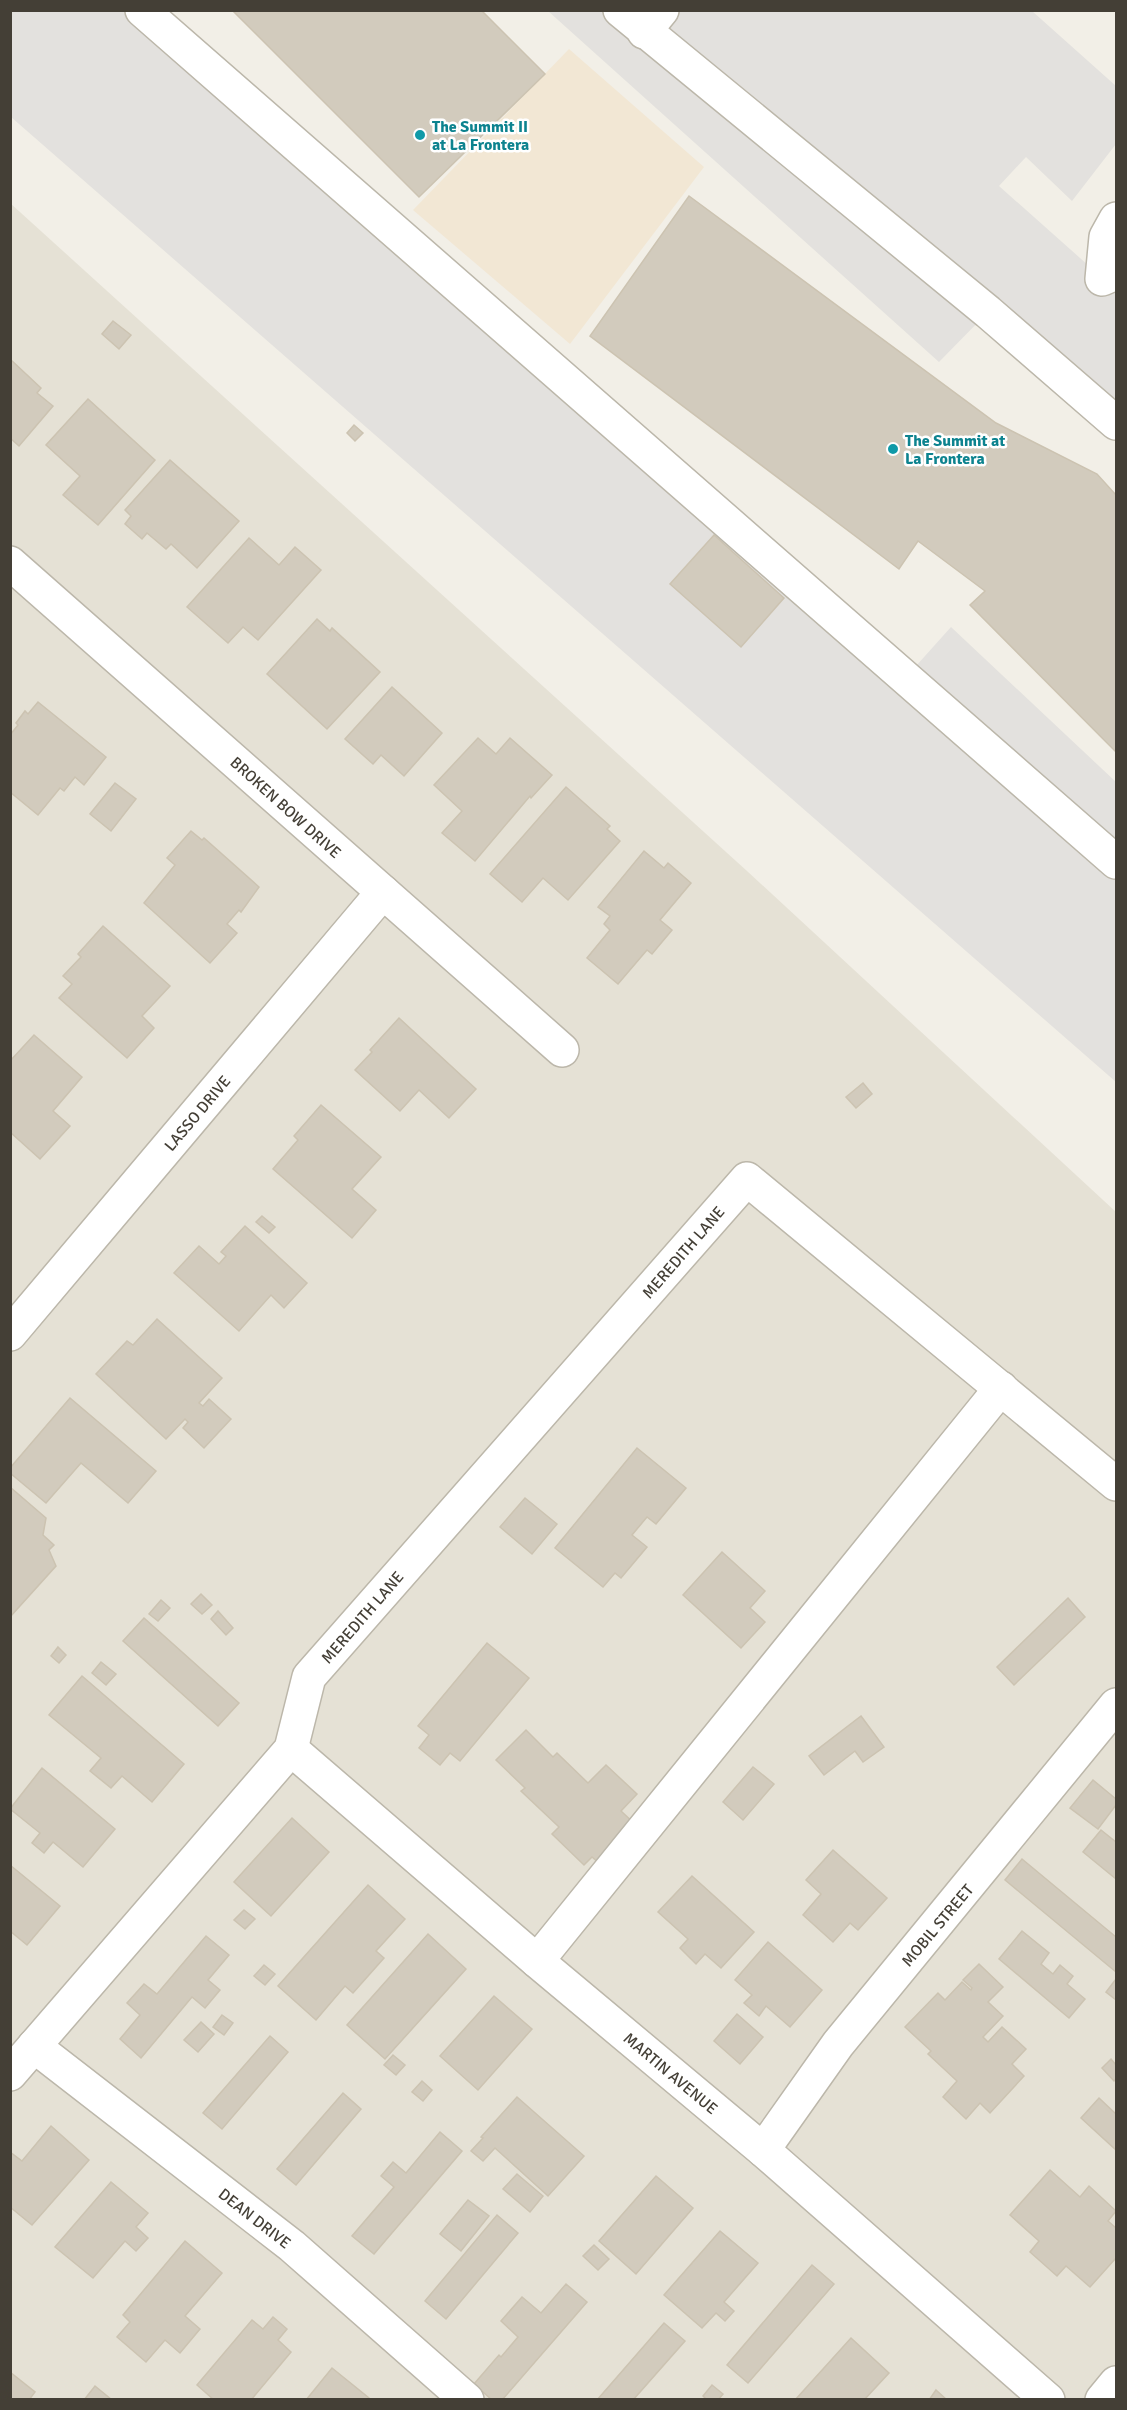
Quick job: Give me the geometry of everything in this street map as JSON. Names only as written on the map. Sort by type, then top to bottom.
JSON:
[{"type":"street","points":[[142,10],[1116,862]]},
{"type":"street","points":[[642,18],[1116,423]]},
{"type":"street","points":[[1116,219],[1106,237],[1102,279],[1116,273]]},
{"type":"street","name":"BROKEN BOW DRIVE","points":[[14,574],[383,892],[562,1050]]},
{"type":"street","name":"LASSO DRIVE","points":[[10,1334],[383,892]]},
{"type":"street","name":"MEREDITH LANE","points":[[10,2074],[291,1749],[309,1677],[747,1179],[1001,1388]]},
{"type":"street","points":[[537,1961],[1001,1388],[1116,1484]]},
{"type":"street","name":"MOBIL STREET","points":[[763,2150],[838,2044],[1116,1705]]},
{"type":"street","name":"MARTIN AVENUE","points":[[291,1749],[537,1961],[763,2150],[1048,2400]]},
{"type":"street","name":"DEAN DRIVE","points":[[34,2046],[292,2246],[467,2400]]},
{"type":"street","points":[[1102,2400],[1116,2383]]},
{"type":"shaded area","points":[[11,11],[169,11],[916,666],[951,627],[1116,782],[1116,1082],[11,117]]},
{"type":"shaded area","points":[[548,11],[1032,11],[1116,86],[1116,144],[1072,201],[1026,157],[999,186],[1116,290],[1116,425],[988,312],[939,362]]},
{"type":"shaded area","points":[[569,49],[704,167],[570,344],[413,210]]},
{"type":"shaded area","points":[[10,203],[747,871],[1116,1212],[1116,2399],[11,2399]]},
{"type":"building","name":"The Summit II at La Frontera","points":[[232,10],[481,10],[545,74],[419,197]]},
{"type":"building","name":"The Summit at La Frontera","points":[[689,196],[996,423],[1097,474],[1116,495],[1116,752],[970,605],[985,591],[918,541],[899,569],[590,336]]},
{"type":"building","points":[[113,321],[131,335],[119,349],[102,334]]},
{"type":"building","points":[[10,359],[41,388],[37,393],[53,406],[19,446],[10,438]]},
{"type":"building","points":[[88,399],[155,460],[98,525],[63,495],[80,476],[46,445]]},
{"type":"building","points":[[354,425],[363,433],[355,441],[347,433]]},
{"type":"building","points":[[170,460],[239,521],[197,568],[171,544],[166,549],[147,533],[142,539],[125,524],[131,516],[125,510]]},
{"type":"building","points":[[714,535],[784,598],[741,647],[670,584]]},
{"type":"building","points":[[249,538],[279,565],[295,547],[321,570],[258,640],[243,627],[228,643],[187,607]]},
{"type":"building","points":[[317,619],[330,631],[332,628],[380,672],[327,729],[267,674]]},
{"type":"building","points":[[392,687],[442,733],[404,776],[381,755],[373,764],[345,739]]},
{"type":"building","points":[[38,702],[106,757],[84,785],[75,777],[64,791],[60,788],[38,815],[10,792],[10,735],[25,711],[28,714]]},
{"type":"building","points":[[478,738],[496,754],[510,738],[552,775],[531,798],[530,796],[475,861],[442,833],[462,811],[434,785]]},
{"type":"building","points":[[115,783],[136,799],[111,831],[90,814]]},
{"type":"building","points":[[566,787],[610,826],[607,829],[620,841],[568,900],[543,878],[522,902],[490,874]]},
{"type":"building","points":[[191,831],[202,840],[204,838],[259,887],[241,912],[239,910],[227,924],[237,933],[210,963],[144,903],[175,865],[167,858]]},
{"type":"building","points":[[644,851],[664,868],[668,863],[691,883],[660,920],[672,930],[652,954],[647,950],[618,984],[587,958],[610,930],[604,924],[610,916],[598,907]]},
{"type":"building","points":[[103,926],[170,986],[142,1016],[154,1028],[127,1058],[59,998],[72,984],[63,976],[81,957],[78,954]]},
{"type":"building","points":[[399,1018],[476,1089],[449,1118],[419,1090],[400,1111],[355,1070]]},
{"type":"building","points":[[34,1035],[82,1077],[53,1111],[70,1126],[40,1159],[10,1132],[10,1061]]},
{"type":"building","points":[[863,1083],[872,1094],[856,1108],[846,1097]]},
{"type":"building","points":[[321,1105],[381,1157],[352,1189],[376,1210],[352,1238],[273,1169],[298,1140],[294,1136]]},
{"type":"building","points":[[262,1216],[275,1227],[269,1233],[256,1222]]},
{"type":"building","points":[[245,1226],[307,1283],[284,1308],[271,1295],[239,1331],[174,1273],[199,1246],[219,1264],[226,1256],[221,1252]]},
{"type":"building","points":[[157,1319],[222,1378],[199,1403],[203,1406],[209,1399],[231,1419],[204,1448],[183,1428],[188,1422],[185,1419],[166,1439],[96,1374],[127,1341],[133,1345]]},
{"type":"building","points":[[70,1398],[156,1471],[128,1503],[81,1463],[46,1503],[10,1473],[10,1468]]},
{"type":"building","points":[[637,1448],[686,1488],[656,1524],[647,1517],[632,1535],[647,1547],[621,1578],[615,1573],[603,1587],[555,1548]]},
{"type":"building","points":[[10,1487],[46,1518],[43,1535],[54,1545],[49,1550],[56,1566],[10,1617]]},
{"type":"building","points":[[525,1498],[557,1524],[532,1554],[500,1527]]},
{"type":"building","points":[[722,1552],[765,1591],[750,1608],[765,1622],[741,1648],[683,1595]]},
{"type":"building","points":[[201,1594],[212,1605],[202,1614],[191,1604]]},
{"type":"building","points":[[1068,1598],[1085,1617],[1014,1685],[997,1667]]},
{"type":"building","points":[[161,1600],[170,1608],[158,1621],[149,1614]]},
{"type":"building","points":[[218,1611],[233,1628],[226,1635],[211,1619]]},
{"type":"building","points":[[144,1618],[239,1703],[218,1726],[123,1641]]},
{"type":"building","points":[[487,1643],[529,1678],[460,1761],[450,1753],[440,1765],[419,1748],[429,1735],[418,1726]]},
{"type":"building","points":[[58,1647],[66,1655],[59,1663],[51,1656]]},
{"type":"building","points":[[101,1662],[116,1674],[106,1685],[92,1673]]},
{"type":"building","points":[[82,1676],[184,1764],[152,1802],[122,1776],[111,1788],[90,1771],[101,1758],[49,1715]]},
{"type":"building","points":[[861,1716],[884,1747],[863,1762],[855,1751],[824,1775],[809,1756]]},
{"type":"building","points":[[526,1730],[553,1757],[557,1753],[588,1783],[606,1765],[637,1794],[621,1811],[637,1826],[600,1864],[592,1857],[584,1865],[552,1834],[559,1827],[521,1791],[525,1788],[496,1760]]},
{"type":"building","points":[[753,1767],[774,1784],[743,1820],[723,1802]]},
{"type":"building","points":[[42,1768],[115,1829],[83,1867],[53,1842],[44,1853],[32,1843],[40,1833],[10,1809]]},
{"type":"building","points":[[1093,1780],[1116,1799],[1116,1805],[1098,1829],[1070,1808]]},
{"type":"building","points":[[292,1818],[329,1852],[271,1916],[234,1882]]},
{"type":"building","points":[[1101,1830],[1116,1842],[1116,1879],[1083,1852]]},
{"type":"building","points":[[833,1850],[887,1898],[858,1930],[850,1923],[833,1942],[803,1915],[821,1894],[806,1880]]},
{"type":"building","points":[[1022,1859],[1116,1937],[1116,1972],[1005,1880]]},
{"type":"building","points":[[10,1865],[60,1906],[27,1945],[10,1931]]},
{"type":"building","points":[[692,1876],[754,1932],[721,1968],[705,1954],[696,1964],[680,1948],[688,1939],[658,1912]]},
{"type":"building","points":[[368,1885],[405,1919],[376,1951],[384,1958],[353,1993],[345,1986],[316,2020],[278,1986]]},
{"type":"building","points":[[244,1910],[255,1919],[245,1929],[234,1920]]},
{"type":"building","points":[[1022,1931],[1049,1953],[1041,1964],[1053,1974],[1060,1965],[1073,1976],[1067,1984],[1085,1999],[1069,2018],[999,1959]]},
{"type":"building","points":[[428,1934],[466,1969],[385,2059],[347,2025]]},
{"type":"building","points":[[206,1936],[229,1955],[208,1980],[220,1990],[205,2008],[192,1997],[141,2058],[120,2039],[140,2015],[127,2003],[144,1984],[157,1994]]},
{"type":"building","points":[[768,1942],[822,1990],[790,2027],[766,2006],[759,2016],[744,2003],[752,1995],[735,1980]]},
{"type":"building","points":[[979,1964],[1003,1987],[988,2002],[1003,2016],[983,2037],[988,2042],[1002,2027],[1026,2049],[1012,2064],[1024,2076],[990,2113],[980,2103],[966,2119],[943,2097],[957,2081],[928,2054],[931,2051],[905,2027],[938,1993],[945,2000],[962,1982],[971,1990],[972,1988],[963,1980]]},
{"type":"building","points":[[264,1965],[275,1974],[265,1985],[254,1976]]},
{"type":"building","points":[[1116,1979],[1116,2000],[1106,1992]]},
{"type":"building","points":[[494,1996],[532,2029],[478,2090],[440,2056]]},
{"type":"building","points":[[737,2014],[763,2037],[740,2064],[714,2041]]},
{"type":"building","points":[[222,2015],[233,2023],[224,2035],[213,2027]]},
{"type":"building","points":[[201,2022],[214,2034],[198,2052],[184,2040]]},
{"type":"building","points":[[270,2036],[288,2052],[222,2129],[203,2113]]},
{"type":"building","points":[[393,2055],[405,2065],[396,2075],[384,2065]]},
{"type":"building","points":[[1111,2059],[1116,2065],[1114,2081],[1102,2068]]},
{"type":"building","points":[[422,2081],[432,2090],[423,2101],[412,2092]]},
{"type":"building","points":[[343,2093],[361,2109],[296,2185],[277,2169]]},
{"type":"building","points":[[517,2097],[584,2156],[548,2196],[495,2148],[483,2161],[471,2151]]},
{"type":"building","points":[[1099,2098],[1116,2114],[1116,2150],[1081,2118]]},
{"type":"building","points":[[51,2126],[89,2160],[32,2225],[10,2207],[10,2152],[22,2161]]},
{"type":"building","points":[[440,2132],[462,2151],[374,2254],[352,2236],[394,2187],[381,2176],[393,2162],[406,2173]]},
{"type":"building","points":[[1050,2170],[1080,2197],[1089,2186],[1116,2211],[1108,2221],[1116,2228],[1116,2258],[1090,2287],[1066,2266],[1057,2276],[1030,2252],[1039,2241],[1010,2215]]},
{"type":"building","points":[[517,2174],[543,2196],[530,2212],[503,2189]]},
{"type":"building","points":[[656,2176],[693,2208],[636,2274],[599,2241]]},
{"type":"building","points":[[111,2182],[148,2213],[136,2227],[148,2238],[136,2251],[125,2241],[93,2278],[55,2247]]},
{"type":"building","points":[[468,2200],[489,2216],[461,2251],[440,2234]]},
{"type":"building","points":[[497,2215],[518,2233],[446,2319],[425,2301]]},
{"type":"building","points":[[720,2231],[758,2263],[724,2302],[734,2311],[725,2321],[716,2313],[702,2328],[664,2295]]},
{"type":"building","points":[[185,2241],[222,2273],[185,2316],[200,2329],[180,2353],[165,2340],[146,2362],[117,2337],[130,2322],[123,2315]]},
{"type":"building","points":[[594,2245],[609,2259],[598,2270],[583,2256]]},
{"type":"building","points":[[812,2265],[834,2284],[748,2383],[727,2365]]},
{"type":"building","points":[[566,2284],[587,2302],[502,2400],[492,2400],[474,2384],[518,2337],[501,2321],[522,2297],[541,2313]]},
{"type":"building","points":[[273,2317],[287,2329],[278,2340],[291,2352],[251,2400],[214,2400],[197,2385],[252,2320],[263,2329]]},
{"type":"building","points":[[664,2323],[685,2341],[633,2400],[597,2400]]},
{"type":"building","points":[[851,2338],[889,2373],[864,2400],[795,2400]]},
{"type":"building","points":[[332,2368],[369,2398],[370,2400],[306,2400]]},
{"type":"building","points":[[10,2372],[35,2392],[29,2400],[10,2400]]},
{"type":"building","points":[[712,2385],[723,2394],[718,2400],[707,2400],[703,2396]]},
{"type":"building","points":[[95,2386],[112,2400],[84,2400]]},
{"type":"building","points":[[936,2390],[947,2400],[929,2400]]},
{"type":"place","name":"The Summit II at La Frontera","points":[[420,135]]},
{"type":"place","name":"The Summit at La Frontera","points":[[893,449]]}]
